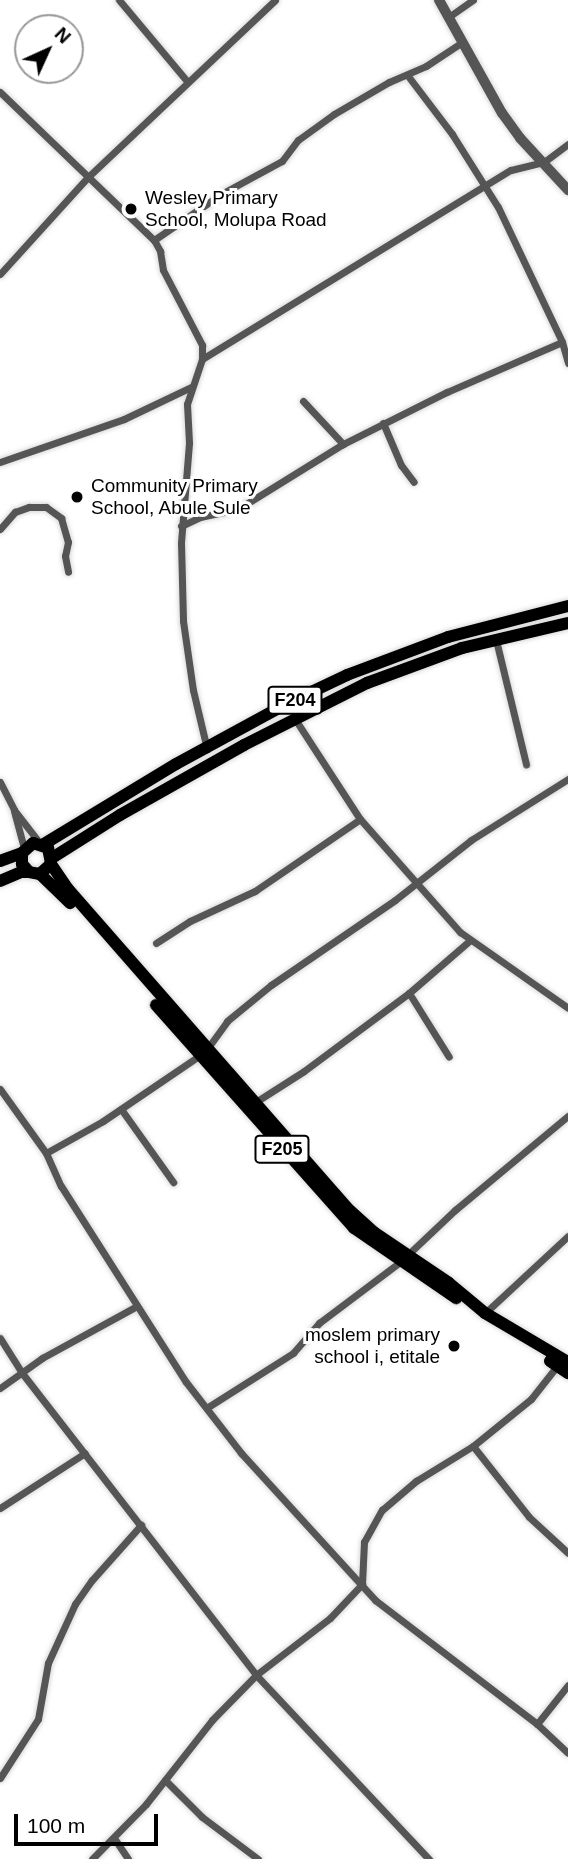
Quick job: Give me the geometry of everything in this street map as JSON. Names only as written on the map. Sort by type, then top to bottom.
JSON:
[{"type":"main road","name":"F204","points":[[0,861],[42,844],[176,764],[286,704],[415,648],[568,606]]},
{"type":"main road","name":"F204","points":[[0,881],[21,872],[35,873],[120,815],[295,719],[403,668],[462,648],[568,623]]},
{"type":"main road","points":[[42,844],[52,861]]},
{"type":"main road","points":[[23,851],[22,864],[35,873]]},
{"type":"main road","name":"F205","points":[[52,861],[68,889],[202,1053],[254,1103],[346,1207],[404,1258],[564,1367]]},
{"type":"main road","name":"F205","points":[[35,873],[91,927],[354,1228],[404,1258],[564,1367]]},
{"type":"street","points":[[119,0],[187,81]]},
{"type":"street","points":[[0,274],[89,176],[275,0]]},
{"type":"street","points":[[439,0],[502,113],[520,138],[568,190]]},
{"type":"street","points":[[450,16],[473,0]]},
{"type":"street","points":[[154,240],[214,199],[282,161],[298,140],[334,114],[389,82],[408,76],[461,43]]},
{"type":"street","points":[[408,76],[452,134],[498,207],[562,342],[568,363]]},
{"type":"street","points":[[0,92],[154,240],[160,251],[163,270],[199,336],[202,359],[187,404],[189,443],[181,526],[183,621],[193,690],[207,749]]},
{"type":"street","points":[[202,359],[511,170],[544,162],[568,144]]},
{"type":"street","points":[[181,526],[200,517],[238,509],[343,444],[562,342]]},
{"type":"street","points":[[0,462],[124,419],[191,387]]},
{"type":"street","points":[[303,401],[343,444]]},
{"type":"street","points":[[383,424],[401,464],[414,482]]},
{"type":"street","points":[[0,529],[15,512],[29,507],[46,507],[61,518],[68,542],[65,556],[68,572]]},
{"type":"street","points":[[496,640],[526,764]]},
{"type":"street","points":[[295,719],[359,819],[415,884],[469,941],[568,1008]]},
{"type":"street","points":[[46,1153],[121,1110],[202,1053],[244,1006],[415,884],[471,840],[568,779]]},
{"type":"street","points":[[0,782],[14,810],[42,844]]},
{"type":"street","points":[[14,810],[23,851]]},
{"type":"street","points":[[156,943],[190,921],[255,891],[359,819]]},
{"type":"street","points":[[254,1103],[304,1071],[409,993],[469,941]]},
{"type":"street","points":[[409,993],[449,1057]]},
{"type":"street","points":[[0,1089],[46,1153],[61,1185],[186,1382],[241,1453],[375,1600],[537,1724],[568,1753]]},
{"type":"street","points":[[121,1110],[173,1182]]},
{"type":"street","points":[[208,1407],[293,1353],[319,1323],[404,1258],[455,1210],[568,1116]]},
{"type":"street","points":[[485,1312],[568,1236]]},
{"type":"street","points":[[0,1388],[42,1358],[137,1306]]},
{"type":"street","points":[[0,1338],[22,1373],[256,1675],[429,1859]]},
{"type":"street","points":[[92,1859],[165,1780],[212,1720],[256,1675],[330,1618],[362,1584],[364,1542],[382,1510],[416,1481],[473,1446],[531,1399],[564,1367]]},
{"type":"street","points":[[473,1446],[529,1517],[568,1553]]},
{"type":"street","points":[[0,1508],[85,1453]]},
{"type":"street","points":[[0,1778],[38,1719],[48,1663],[75,1604],[92,1580],[141,1525]]},
{"type":"street","points":[[537,1724],[568,1685]]},
{"type":"street","points":[[165,1780],[202,1816],[258,1859]]},
{"type":"street","points":[[114,1838],[128,1859]]},
{"type":"place","name":"Wesley Primary School, Molupa Road","points":[[131,209]]},
{"type":"place","name":"Community Primary School, Abule Sule","points":[[77,497]]},
{"type":"place","name":"moslem primary school i, etitale","points":[[454,1346]]}]
